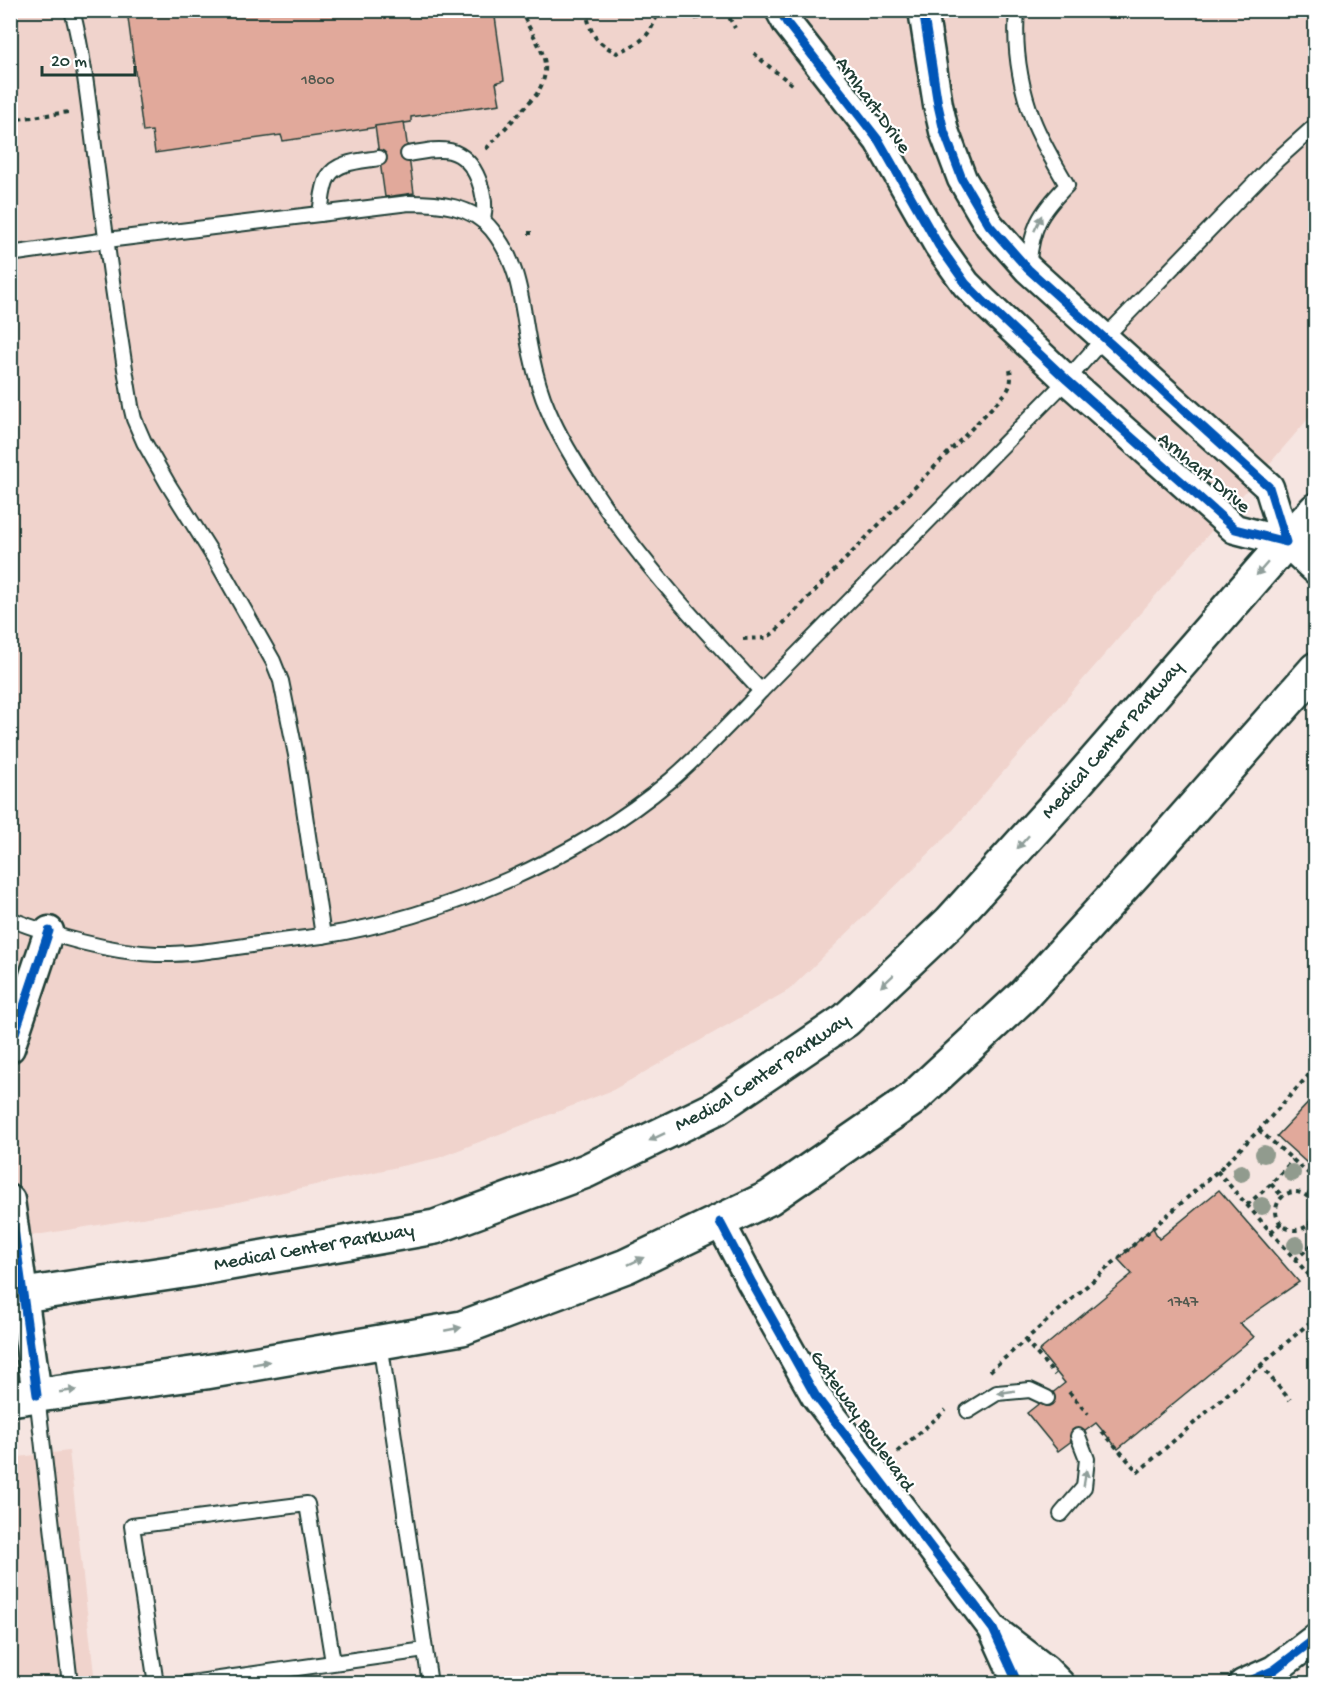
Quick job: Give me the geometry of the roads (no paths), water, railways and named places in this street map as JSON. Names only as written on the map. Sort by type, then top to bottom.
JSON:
[{"type":"main road","name":"Medical Center Parkway","points":[[16,1296],[190,1270],[435,1227],[586,1171],[717,1108],[846,1020],[950,922],[1070,790],[1316,510]]},
{"type":"main road","points":[[23,1397],[206,1372],[462,1328],[626,1266],[769,1198],[911,1100],[1024,994],[1148,859],[1316,669]]},
{"type":"street","name":"Arnhart Drive","points":[[780,10],[787,23],[879,141],[939,246],[953,267],[982,300],[1066,380],[1235,528],[1286,542],[1316,570]]},
{"type":"street","name":"Arnhart Drive","points":[[923,10],[938,105],[951,153],[962,179],[989,225],[1028,269],[1269,487],[1286,542]]},
{"type":"street","points":[[10,1048],[48,931]]},
{"type":"street","points":[[10,1200],[23,1397]]},
{"type":"street","name":"Gateway Boulevard","points":[[720,1222],[815,1395],[993,1629]]},
{"type":"street","points":[[993,1629],[1018,1683]]},
{"type":"street","points":[[993,1629],[1060,1683]]},
{"type":"street","points":[[1243,1683],[1270,1677],[1316,1638]]},
{"type":"lane","points":[[72,10],[88,104],[131,406],[138,430],[168,484],[217,562],[273,661],[281,681],[296,755],[323,936]]},
{"type":"lane","points":[[1017,10],[1017,47],[1026,101],[1044,144],[1067,185],[1043,212],[1038,222],[1030,247],[1028,269]]},
{"type":"lane","points":[[10,919],[108,948],[154,954],[202,951],[323,936],[393,920],[467,897],[529,870],[618,820],[669,781],[721,735],[761,691],[1066,380],[1277,160],[1316,125]]},
{"type":"lane","points":[[408,154],[448,151],[466,160],[482,192],[485,211],[483,221]]},
{"type":"lane","points":[[320,214],[325,183],[332,172],[346,164],[379,158]]},
{"type":"lane","points":[[10,254],[409,203],[450,206],[464,210],[483,221],[511,259],[521,292],[531,354],[540,390],[572,458],[640,556],[696,622],[761,691]]},
{"type":"lane","points":[[380,1342],[430,1683]]},
{"type":"lane","points":[[968,1411],[997,1393],[1030,1390],[1047,1398]]},
{"type":"lane","points":[[23,1397],[70,1683]]},
{"type":"lane","points":[[1061,1514],[1084,1487],[1087,1459],[1078,1436]]},
{"type":"lane","points":[[156,1683],[132,1526],[307,1504],[333,1662]]},
{"type":"lane","points":[[184,1683],[425,1650]]}]
